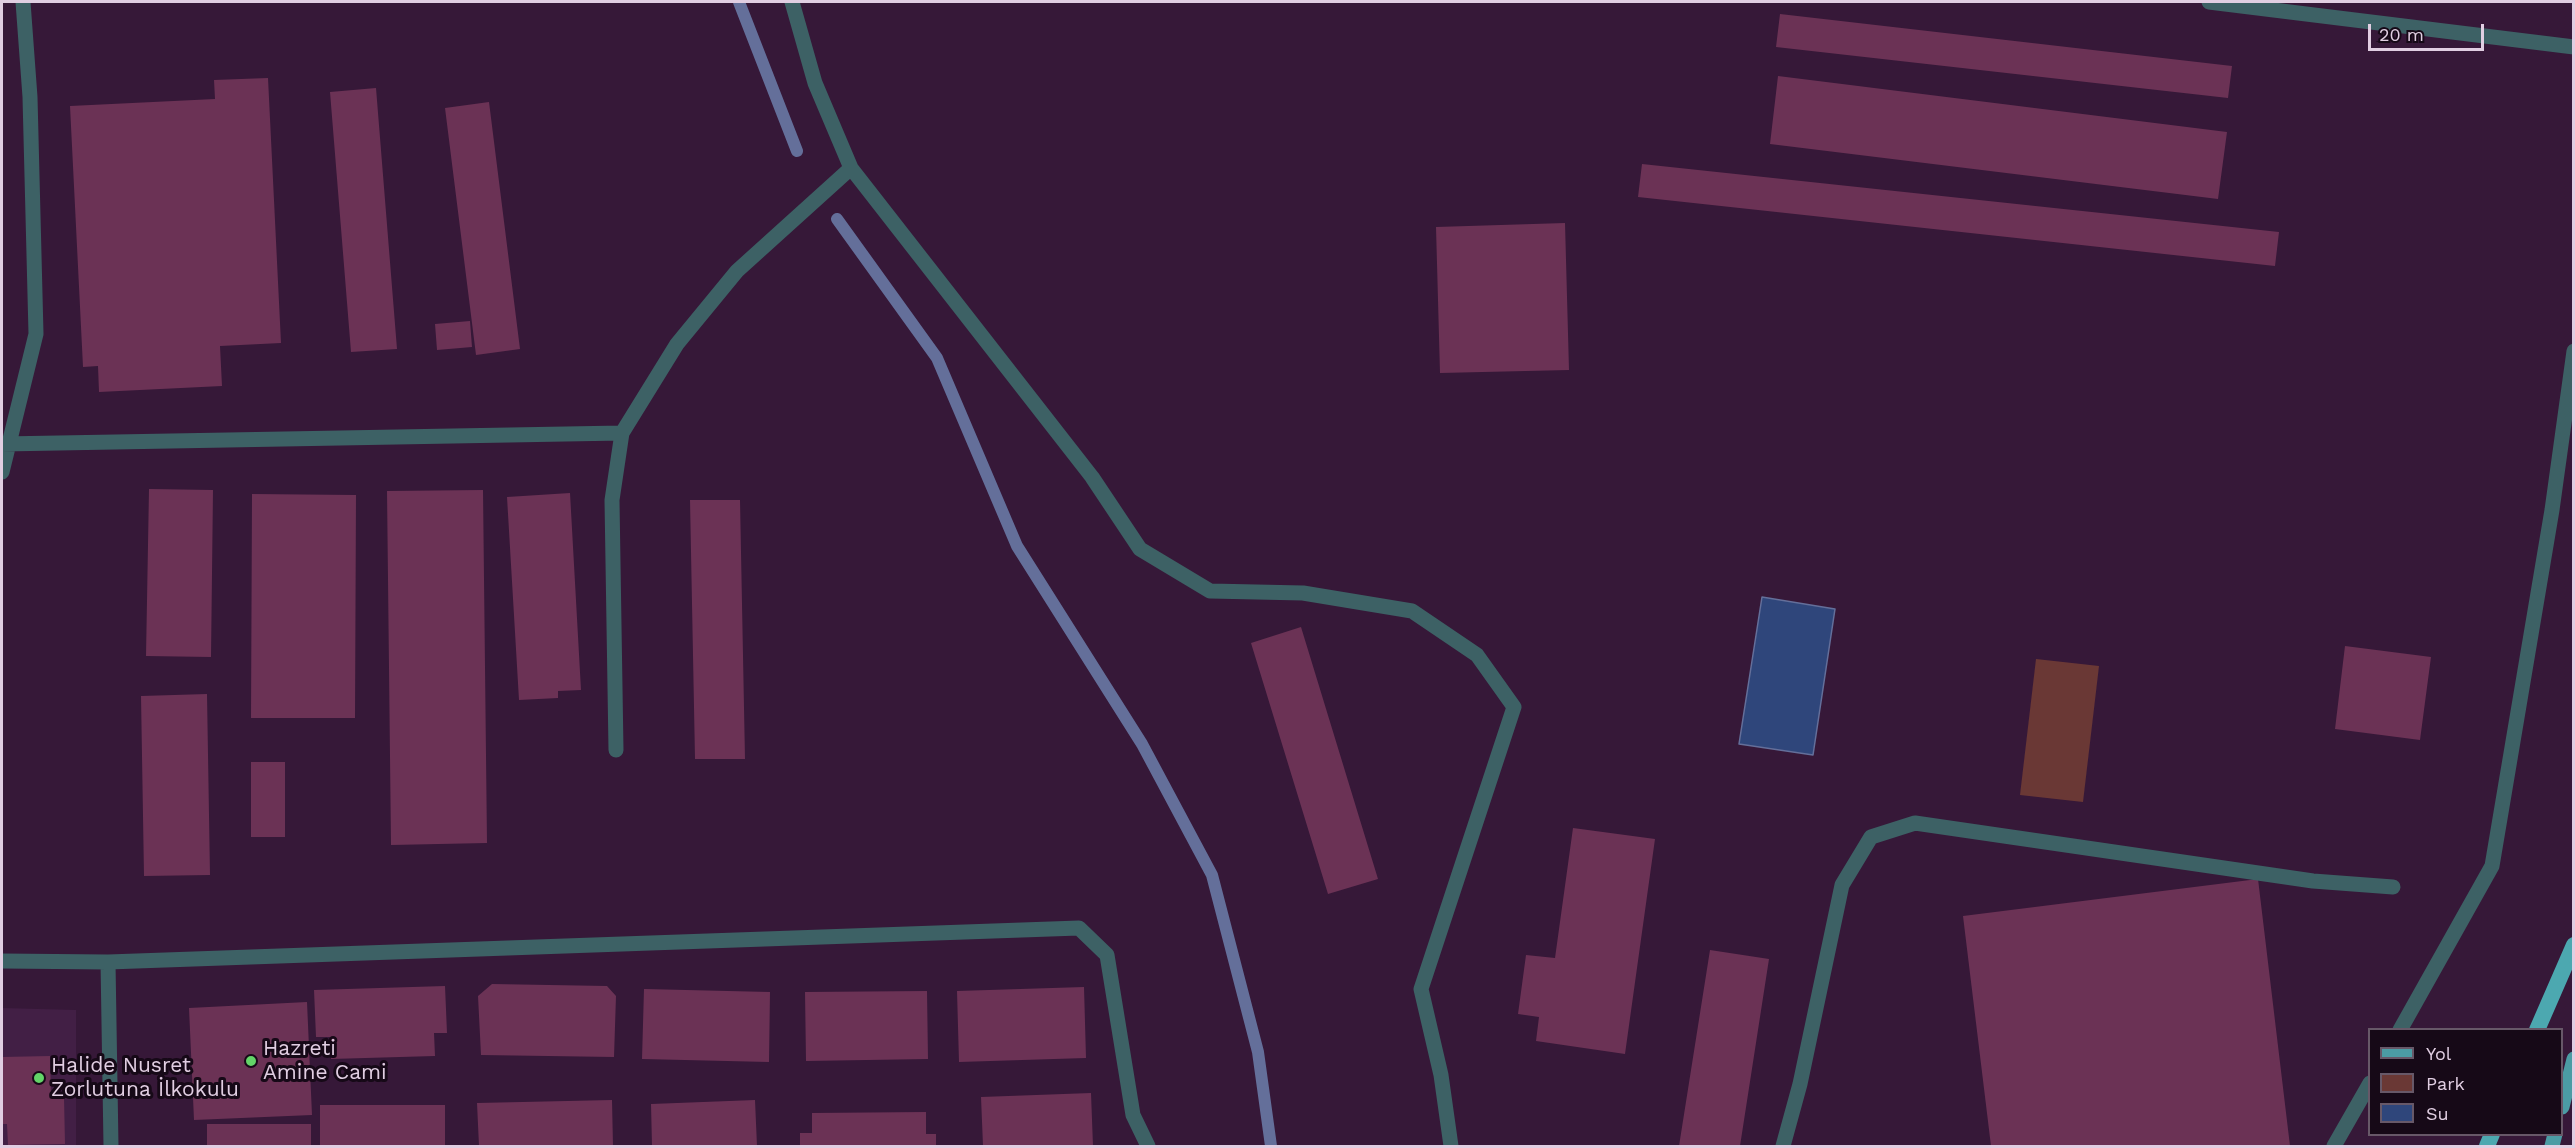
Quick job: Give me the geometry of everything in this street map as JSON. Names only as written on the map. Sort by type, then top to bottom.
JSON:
[{"type":"highway","points":[[2537,1028],[2574,945]]},
{"type":"main road","points":[[2563,1103],[2574,1059]]},
{"type":"street","points":[[2,472],[5,444],[36,333],[30,97],[23,2]]},
{"type":"street","points":[[792,2],[815,83],[851,168],[1092,477],[1140,549],[1210,591],[1303,593],[1412,611],[1477,655],[1514,707],[1421,989],[1442,1075],[1451,1146]]},
{"type":"street","points":[[2209,2],[2574,47]]},
{"type":"street","points":[[616,750],[612,500],[622,433],[677,345],[737,272],[851,168]]},
{"type":"street","points":[[2401,1028],[2492,866],[2550,522],[2574,351]]},
{"type":"street","points":[[5,444],[622,433]]},
{"type":"street","points":[[1783,1146],[1800,1084],[1842,885],[1871,837],[1915,823],[2313,881],[2393,887]]},
{"type":"street","points":[[2,961],[108,962],[1079,928],[1107,956],[1133,1114],[1148,1146]]},
{"type":"street","points":[[108,962],[111,1146]]},
{"type":"street","points":[[2334,1146],[2368,1086]]},
{"type":"shaded area","name":"Halide Nusret Zorlutuna İlkokulu","points":[[2,1008],[76,1010],[76,1146],[2,1146]]},
{"type":"green space","points":[[2036,659],[2099,666],[2083,802],[2020,795]]},
{"type":"water","points":[[1762,597],[1835,609],[1813,755],[1739,744]]},
{"type":"building","points":[[1780,14],[2232,66],[2228,98],[1776,47]]},
{"type":"building","points":[[1778,76],[2227,132],[2218,199],[1770,144]]},
{"type":"building","points":[[268,78],[281,343],[220,346],[222,386],[99,392],[98,366],[83,367],[70,106],[215,99],[214,80]]},
{"type":"building","points":[[376,88],[397,349],[351,352],[330,92]]},
{"type":"building","points":[[489,102],[520,349],[476,355],[445,108]]},
{"type":"building","points":[[1642,164],[2279,232],[2275,266],[1638,197]]},
{"type":"building","points":[[1565,223],[1569,370],[1440,373],[1436,227]]},
{"type":"building","points":[[470,321],[472,347],[437,350],[435,324]]},
{"type":"building","points":[[149,489],[213,490],[211,657],[146,656]]},
{"type":"building","points":[[483,490],[487,843],[391,845],[387,491]]},
{"type":"building","points":[[570,493],[581,690],[558,691],[558,698],[519,700],[507,497]]},
{"type":"building","points":[[252,494],[356,495],[355,718],[251,718]]},
{"type":"building","points":[[690,500],[740,500],[745,759],[695,759]]},
{"type":"building","points":[[1301,627],[1378,879],[1328,894],[1251,643]]},
{"type":"building","points":[[2345,646],[2431,657],[2420,740],[2335,729]]},
{"type":"building","points":[[207,694],[210,875],[144,876],[141,696]]},
{"type":"building","points":[[251,762],[285,762],[285,837],[251,837]]},
{"type":"building","points":[[1573,828],[1655,839],[1625,1054],[1536,1041],[1539,1017],[1518,1014],[1526,955],[1555,958]]},
{"type":"building","points":[[2258,879],[2290,1146],[1991,1146],[1963,916]]},
{"type":"building","points":[[1710,950],[1769,959],[1740,1146],[1679,1146]]},
{"type":"building","points":[[492,984],[607,986],[616,996],[614,1057],[481,1055],[478,996]]},
{"type":"building","points":[[445,986],[447,1033],[434,1033],[435,1056],[331,1059],[330,1037],[316,1037],[314,990]]},
{"type":"building","points":[[1084,987],[1086,1058],[959,1062],[957,991]]},
{"type":"building","points":[[644,989],[770,992],[769,1062],[642,1059]]},
{"type":"building","points":[[927,991],[928,1059],[806,1061],[805,992]]},
{"type":"building","name":"Hazreti Amine Cami","points":[[307,1002],[312,1115],[194,1120],[189,1008]]},
{"type":"building","points":[[50,1056],[51,1097],[64,1097],[65,1144],[8,1145],[7,1124],[2,1124],[2,1057]]},
{"type":"building","points":[[1091,1093],[1093,1146],[983,1146],[981,1097]]},
{"type":"building","points":[[612,1100],[613,1146],[479,1146],[477,1103]]},
{"type":"building","points":[[755,1100],[757,1146],[652,1146],[651,1104]]},
{"type":"building","points":[[320,1105],[445,1105],[445,1146],[320,1146]]},
{"type":"building","points":[[926,1112],[926,1134],[936,1134],[936,1146],[800,1146],[800,1133],[812,1133],[812,1113]]},
{"type":"building","points":[[207,1124],[311,1124],[311,1146],[207,1146]]},
{"type":"waterway","points":[[739,2],[797,151]]},
{"type":"waterway","points":[[837,219],[937,358],[1017,546],[1142,744],[1212,875],[1258,1052],[1271,1146]]},
{"type":"place","name":"Hazreti Amine Cami","points":[[251,1061]]},
{"type":"place","name":"Halide Nusret Zorlutuna İlkokulu","points":[[39,1078]]}]
